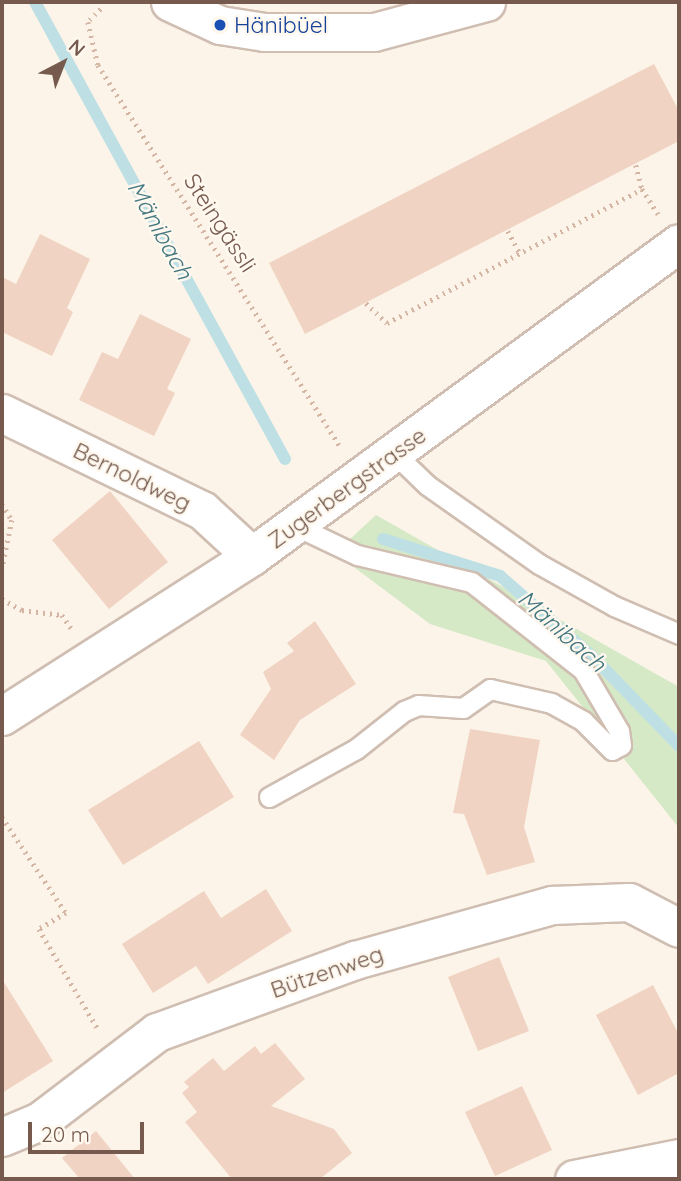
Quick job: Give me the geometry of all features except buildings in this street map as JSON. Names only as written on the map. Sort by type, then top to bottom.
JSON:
[{"type":"street","points":[[170,2],[220,25],[266,17],[374,32],[486,2]]},
{"type":"street","name":"Zugerbergstrasse","points":[[2,716],[252,556],[299,521],[354,465],[396,455],[670,230]]},
{"type":"street","name":"Bernoldweg","points":[[2,413],[202,510],[252,556]]},
{"type":"street","name":"Bützenweg","points":[[2,1137],[40,1121],[157,1032],[355,960],[552,905],[629,902],[679,928]]},
{"type":"street","points":[[574,1179],[679,1158]]},
{"type":"lane","points":[[396,455],[426,485],[539,564],[614,606],[679,634]]},
{"type":"lane","points":[[269,797],[356,749],[404,711],[418,705],[463,708],[490,689],[551,703],[583,721],[612,750],[621,745],[619,731],[583,670],[471,582],[357,555],[299,521]]},
{"type":"path","name":"Steingässli","points":[[101,9],[88,22],[97,65],[354,465]]},
{"type":"path","points":[[636,165],[642,189],[670,230]]},
{"type":"path","points":[[366,303],[387,323],[642,189]]},
{"type":"path","points":[[508,231],[519,252]]},
{"type":"path","points":[[2,504],[12,520],[2,569]]},
{"type":"path","points":[[2,599],[22,610],[62,615],[77,636]]},
{"type":"path","points":[[2,817],[66,914],[39,929],[117,1062]]},
{"type":"green space","points":[[376,515],[679,687],[679,828],[546,661],[430,624],[335,553]]},
{"type":"waterway","name":"Mänibach","points":[[35,2],[285,459]]},
{"type":"waterway","name":"Mänibach","points":[[383,539],[500,576],[593,657],[679,746]]},
{"type":"place","name":"Hänibüel","points":[[220,25]]}]
